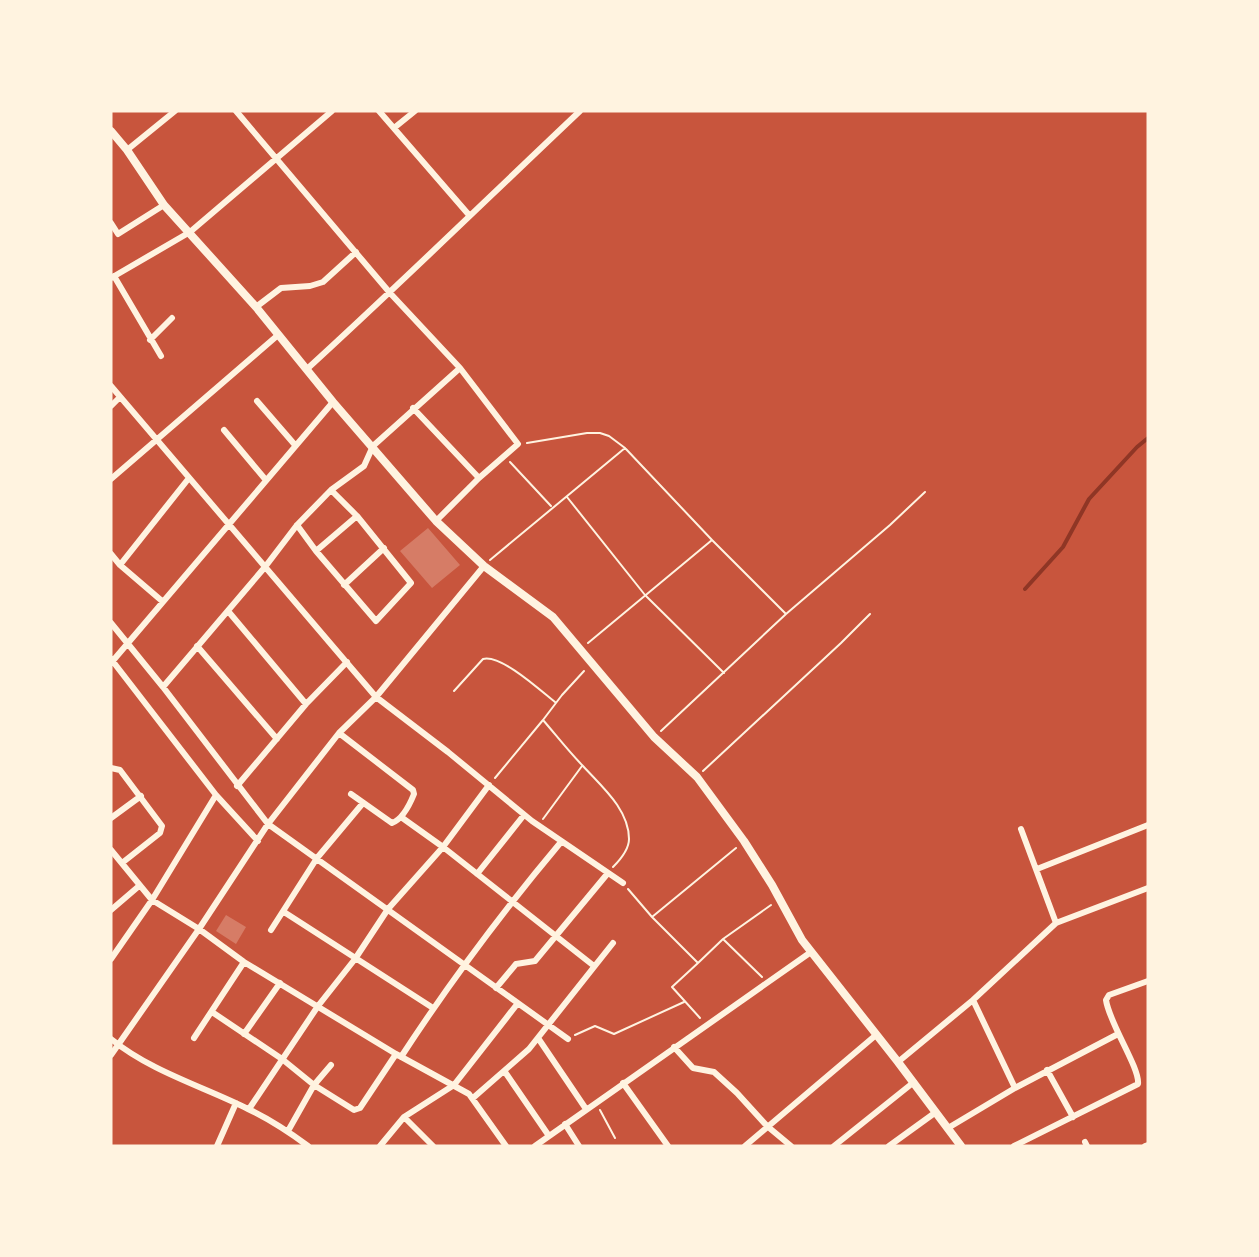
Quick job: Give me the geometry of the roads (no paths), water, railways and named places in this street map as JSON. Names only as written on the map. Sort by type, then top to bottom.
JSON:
[{"type":"street","points":[[127,150],[175,111]]},
{"type":"street","points":[[236,111],[390,293],[460,368],[518,444],[479,477],[436,521]]},
{"type":"street","points":[[161,356],[113,277],[190,232],[332,111]]},
{"type":"street","points":[[379,111],[469,215]]},
{"type":"street","points":[[394,128],[415,111]]},
{"type":"street","points":[[307,369],[580,111]]},
{"type":"street","points":[[111,130],[164,205],[256,307],[333,402],[436,521],[484,566],[553,617],[654,737],[697,777],[744,841],[802,940],[914,1082],[961,1146]]},
{"type":"street","points":[[111,223],[118,234],[164,205]]},
{"type":"street","points":[[256,307],[281,288],[310,286],[323,282],[356,252]]},
{"type":"street","points":[[150,340],[172,318]]},
{"type":"street","points":[[111,479],[278,335]]},
{"type":"street","points":[[164,687],[265,567],[297,525],[331,490],[364,466],[373,446],[460,368]]},
{"type":"street","points":[[111,386],[376,697],[524,815],[623,883]]},
{"type":"street","points":[[111,406],[120,397]]},
{"type":"street","points":[[257,401],[295,446]]},
{"type":"street","points":[[258,841],[216,795],[112,661],[333,402]]},
{"type":"street","points":[[413,408],[479,477]]},
{"type":"street","points":[[224,430],[265,479]]},
{"type":"street","points":[[120,565],[189,477]]},
{"type":"street","points":[[297,525],[316,551],[376,621],[411,583],[357,516],[331,490]]},
{"type":"street","points":[[316,551],[357,516]]},
{"type":"street","points":[[344,585],[384,548]]},
{"type":"street","points":[[111,554],[120,565],[162,601]]},
{"type":"street","points":[[111,1055],[199,929],[268,824],[339,733],[376,697],[484,566]]},
{"type":"street","points":[[228,611],[306,704]]},
{"type":"street","points":[[111,622],[164,687],[268,824],[568,1038]]},
{"type":"street","points":[[197,646],[277,739]]},
{"type":"street","points":[[237,786],[306,704],[347,662]]},
{"type":"street","points":[[339,733],[413,790],[413,798],[396,823],[390,823],[351,794]]},
{"type":"street","points":[[111,768],[120,771],[141,796],[161,822],[162,829],[122,863]]},
{"type":"street","points":[[249,1109],[318,1006],[355,959],[388,909],[443,847],[489,785]]},
{"type":"street","points":[[111,959],[152,900],[216,795]]},
{"type":"street","points":[[111,818],[141,796]]},
{"type":"street","points":[[271,930],[317,858],[363,802]]},
{"type":"street","points":[[477,874],[524,815]]},
{"type":"street","points":[[401,817],[443,847],[594,966]]},
{"type":"street","points":[[1037,869],[1148,825]]},
{"type":"street","points":[[1021,829],[1056,922]]},
{"type":"street","points":[[212,1012],[282,1059],[314,1085],[351,1108],[359,1109],[464,963],[561,842]]},
{"type":"street","points":[[112,852],[152,900],[199,929],[244,962],[398,1056],[454,1085],[473,1098],[506,1146]]},
{"type":"street","points":[[496,988],[516,964],[535,961],[608,873]]},
{"type":"street","points":[[111,910],[139,886]]},
{"type":"street","points":[[898,1062],[973,1000],[1056,922],[1148,888]]},
{"type":"street","points":[[284,912],[433,1008]]},
{"type":"street","points":[[473,1098],[505,1072],[538,1038],[613,943]]},
{"type":"street","points":[[535,1146],[811,952]]},
{"type":"street","points":[[194,1038],[244,962]]},
{"type":"street","points":[[1014,1146],[1138,1084],[1137,1075],[1118,1034],[1106,998],[1148,981]]},
{"type":"street","points":[[244,1034],[280,983]]},
{"type":"street","points":[[973,1000],[1015,1088]]},
{"type":"street","points":[[381,1146],[404,1117],[454,1085],[518,1004]]},
{"type":"street","points":[[948,1128],[1047,1070],[1118,1034]]},
{"type":"street","points":[[745,1146],[876,1035]]},
{"type":"street","points":[[538,1038],[586,1109]]},
{"type":"street","points":[[111,1040],[160,1071],[249,1109],[288,1131],[308,1146]]},
{"type":"street","points":[[674,1047],[691,1066],[714,1072],[791,1146]]},
{"type":"street","points":[[288,1131],[314,1085],[331,1065]]},
{"type":"street","points":[[1047,1070],[1073,1117]]},
{"type":"street","points":[[505,1072],[549,1136]]},
{"type":"street","points":[[834,1146],[914,1082]]},
{"type":"street","points":[[623,1083],[668,1146]]},
{"type":"street","points":[[217,1146],[236,1103]]},
{"type":"street","points":[[890,1146],[936,1112]]},
{"type":"street","points":[[404,1117],[433,1146]]},
{"type":"street","points":[[565,1125],[579,1146]]},
{"type":"waterway","points":[[1025,589],[1063,547],[1089,499],[1148,438]]}]
